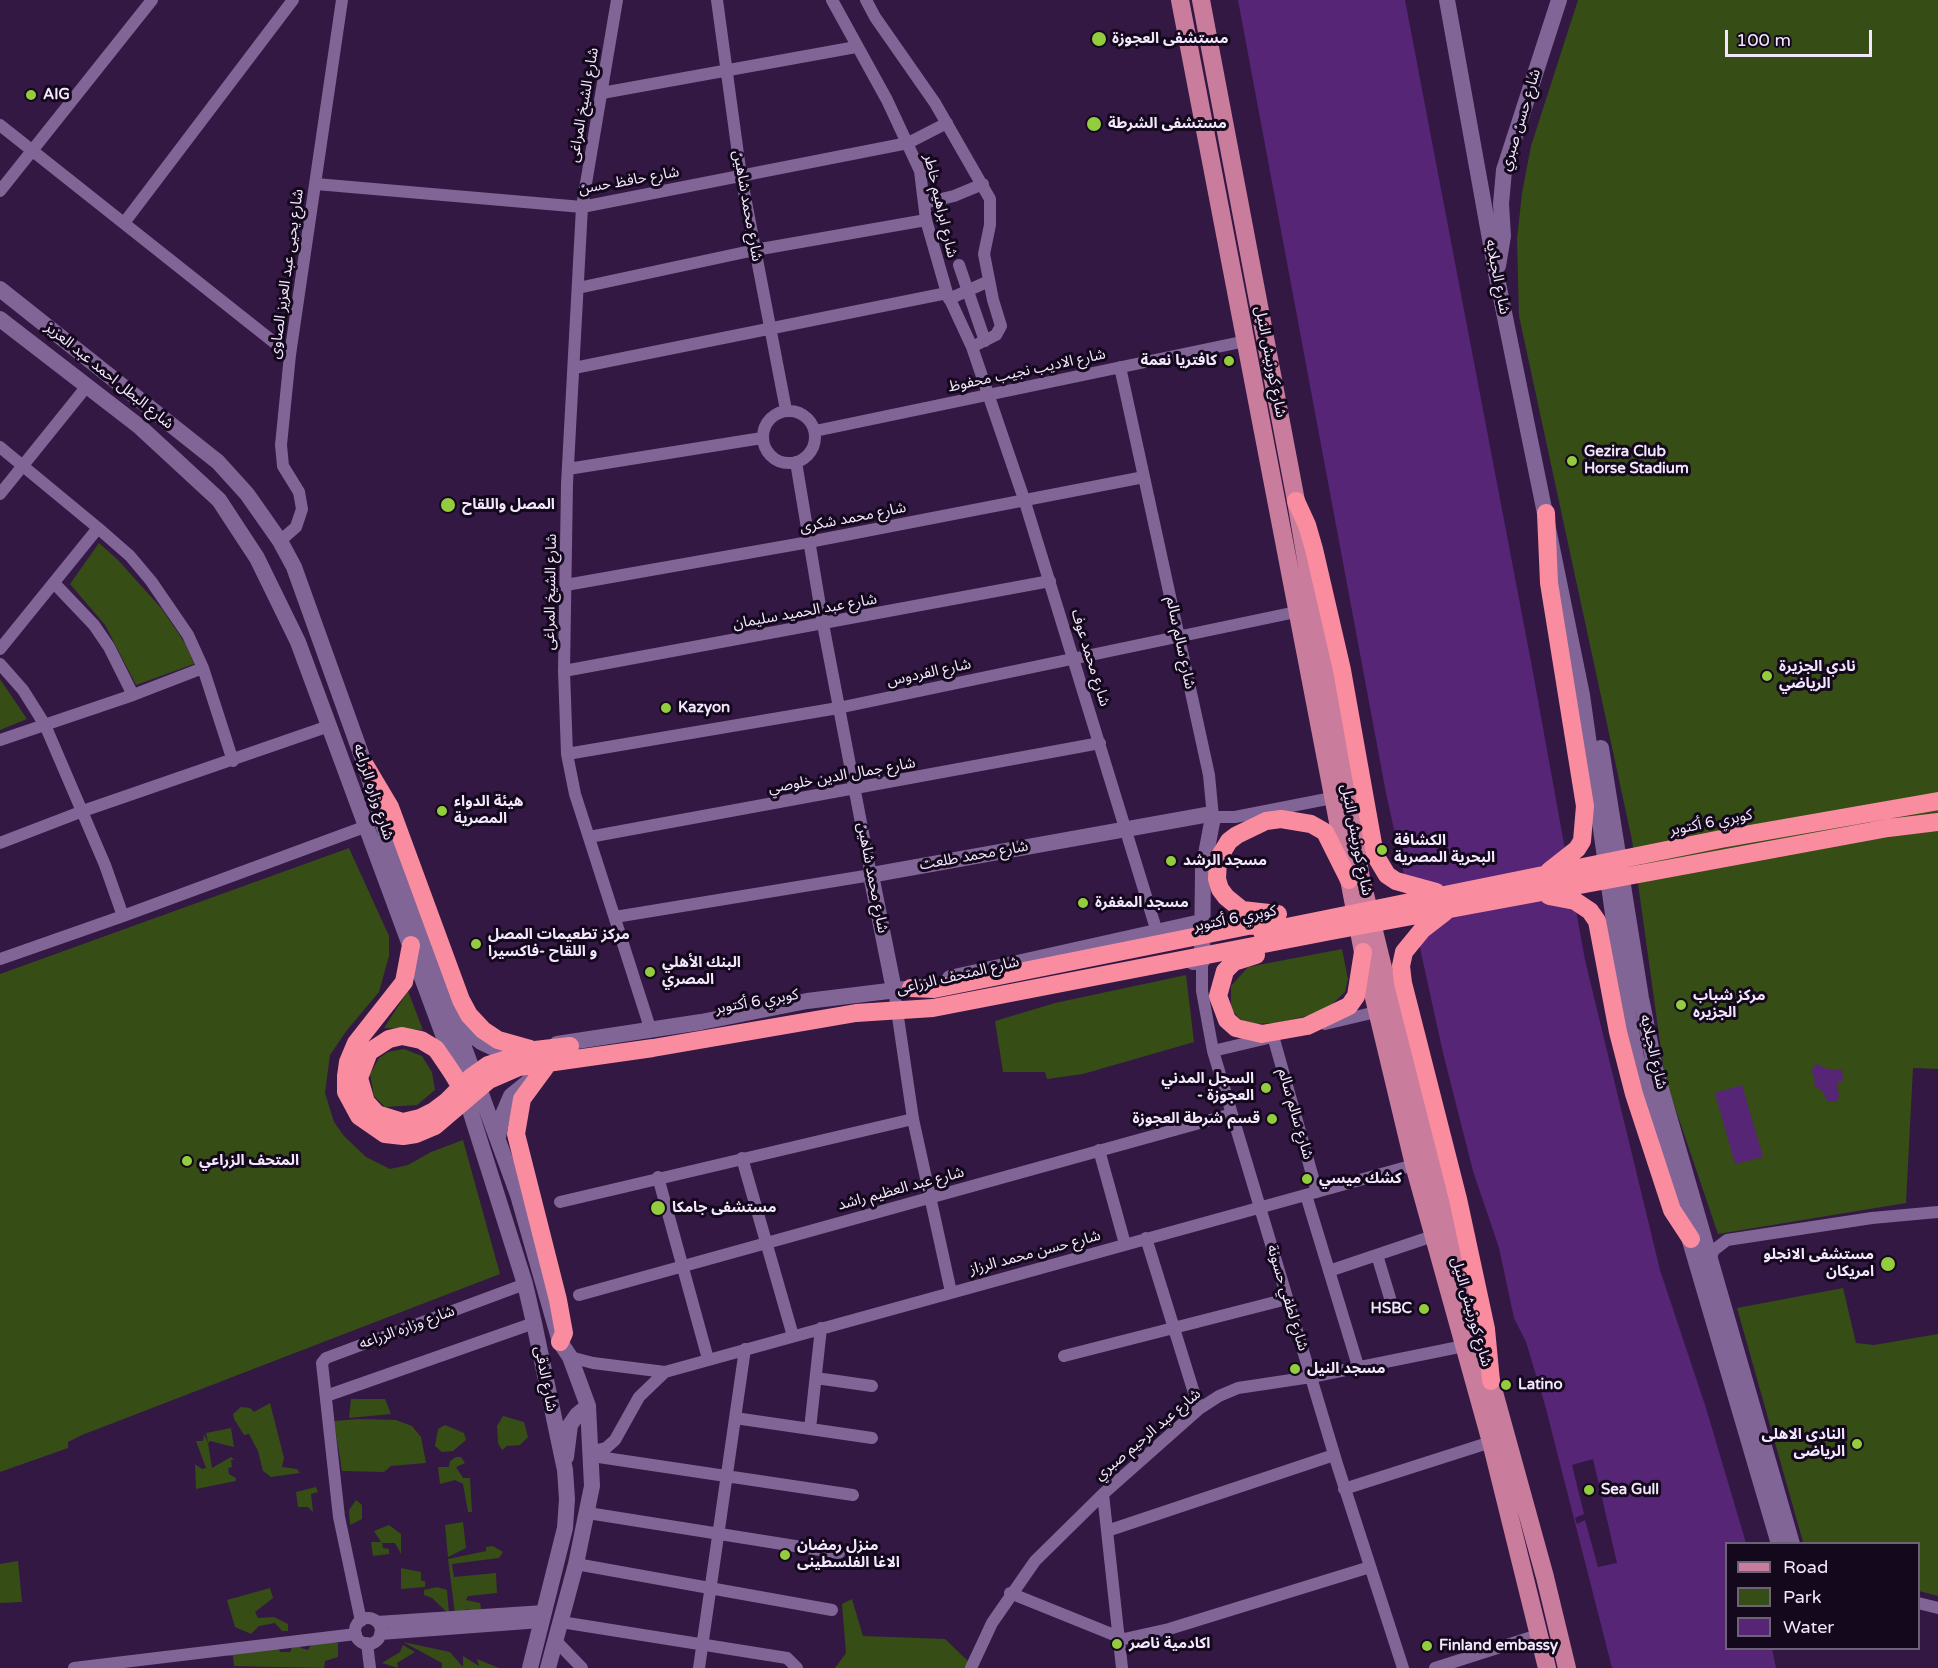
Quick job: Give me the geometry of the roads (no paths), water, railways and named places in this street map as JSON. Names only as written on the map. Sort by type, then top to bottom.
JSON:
[{"type":"highway","points":[[1296,501],[1307,525],[1314,549],[1342,670],[1375,855],[1387,875],[1396,881],[1447,902],[1411,940],[1401,966],[1409,1010],[1458,1199],[1485,1329],[1491,1381]]},
{"type":"highway","points":[[1546,513],[1548,574],[1582,785],[1585,825],[1582,841],[1577,849],[1546,874]]},
{"type":"highway","points":[[365,765],[390,807],[440,945],[469,1015],[483,1030],[498,1040],[550,1059]]},
{"type":"highway","name":"كوبري 6 أكتوبر","points":[[550,1059],[653,1048],[856,1013],[933,1008],[1277,941],[1329,925],[1447,902],[1546,874],[1721,838],[1938,801]]},
{"type":"highway","points":[[1329,925],[1254,913],[1233,904],[1220,889],[1216,869],[1222,849],[1237,835],[1266,821],[1281,819],[1311,824],[1325,832],[1349,880]]},
{"type":"highway","name":"كوبري 6 أكتوبر","points":[[1447,902],[1538,894],[1888,828],[1938,822]]},
{"type":"highway","points":[[1538,894],[1575,901],[1590,911],[1602,934],[1615,1021],[1634,1094],[1672,1210],[1691,1239]]},
{"type":"highway","points":[[903,989],[934,989],[1248,926],[1297,925]]},
{"type":"highway","name":"كوبري 6 أكتوبر","points":[[550,1059],[854,1004],[941,997],[1297,925],[1329,925]]},
{"type":"highway","points":[[1329,925],[1295,946],[1234,962],[1225,971],[1218,996],[1227,1020],[1236,1028],[1267,1035],[1307,1026],[1349,1006],[1356,996],[1363,952]]},
{"type":"highway","points":[[898,1017],[932,1019],[1031,1001],[1202,966],[1259,950],[1277,941]]},
{"type":"highway","points":[[411,945],[404,982],[378,1018],[356,1043],[348,1062],[346,1092],[359,1116],[384,1134],[403,1136],[426,1130],[447,1117],[489,1080],[519,1067],[550,1059]]},
{"type":"highway","points":[[465,1094],[436,1049],[421,1040],[402,1036],[389,1039],[369,1052],[359,1078],[366,1102],[377,1114],[403,1122],[420,1118],[434,1111],[488,1065],[550,1059]]},
{"type":"highway","points":[[550,1059],[522,1099],[516,1134],[554,1281],[565,1349]]},
{"type":"main road","name":"شارع كورنيش النيل","points":[[1180,0],[1332,798],[1376,1012],[1414,1165],[1491,1442],[1547,1668]]},
{"type":"main road","name":"شارع كورنيش النيل","points":[[1201,0],[1222,101],[1296,501],[1361,878],[1431,1164],[1567,1668]]},
{"type":"main road","points":[[1194,76],[1206,73],[1214,63]]},
{"type":"main road","points":[[1198,97],[1210,97],[1222,101]]},
{"type":"street","points":[[0,190],[152,0]]},
{"type":"street","points":[[124,223],[293,0]]},
{"type":"street","name":"شارع يحيى عبد العزيز الصاوى","points":[[280,541],[296,527],[302,509],[299,492],[288,475],[281,456],[290,355],[342,0]]},
{"type":"street","name":"شارع الشيخ المراغى","points":[[617,0],[582,207],[568,469],[564,671],[567,754],[575,794],[651,1031]]},
{"type":"street","name":"شارع محمد شاهين","points":[[717,0],[741,176],[768,328],[786,410]]},
{"type":"street","name":"شارع ابراهيم خاطر","points":[[832,0],[887,100],[920,171],[926,220],[948,296],[972,347],[988,394]]},
{"type":"street","points":[[866,0],[875,17],[947,123],[990,199],[991,209],[984,248],[989,281],[1001,326],[999,333],[972,347]]},
{"type":"street","name":"شارع الجبلايه","points":[[1446,0],[1497,278],[1582,695],[1636,1057],[1778,1542]]},
{"type":"street","name":"شارع حسن صبري","points":[[1497,278],[1503,236],[1501,204],[1504,170],[1559,0]]},
{"type":"street","points":[[602,93],[856,47]]},
{"type":"street","name":"شارع حافظ حسن","points":[[316,184],[582,207],[908,142],[947,123]]},
{"type":"street","points":[[0,125],[290,355]]},
{"type":"street","points":[[924,202],[954,196],[983,184]]},
{"type":"street","points":[[578,288],[755,250],[926,220]]},
{"type":"street","points":[[959,265],[985,341]]},
{"type":"street","points":[[574,368],[768,328],[948,296],[989,281]]},
{"type":"street","name":"شارع البطل احمد عبد العزيز","points":[[0,289],[218,462]]},
{"type":"street","name":"شارع البطل احمد عبد العزيز","points":[[0,319],[87,386],[200,480]]},
{"type":"street","name":"شارع الاديب نجيب محفوظ","points":[[815,431],[1246,341]]},
{"type":"street","name":"شارع سالم سالم","points":[[1120,367],[1209,775],[1213,817],[1203,870],[1201,922]]},
{"type":"street","points":[[0,494],[87,386]]},
{"type":"street","name":"شارع محمد عوف","points":[[988,394],[1074,657],[1157,932]]},
{"type":"street","points":[[786,410],[801,413],[812,424],[815,431],[814,447],[804,459],[796,462],[777,460],[765,447],[762,438],[766,423],[771,417],[786,410]]},
{"type":"street","points":[[568,469],[762,438]]},
{"type":"street","points":[[0,447],[98,528],[130,556],[152,580],[188,635],[203,668],[233,761]]},
{"type":"street","name":"شارع وزاره الزراعه","points":[[218,462],[247,494],[280,541],[294,567],[365,765],[386,834],[498,1138]]},
{"type":"street","name":"شارع محمد شاهين","points":[[796,462],[838,708],[871,875],[903,989],[898,1017],[913,1119],[951,1292]]},
{"type":"street","name":"شارع محمد شكرى","points":[[566,585],[809,542],[1144,477]]},
{"type":"street","name":"شارع وزاره الزراعه","points":[[200,480],[219,500],[247,540],[277,595],[298,642],[465,1094]]},
{"type":"street","points":[[0,649],[98,528]]},
{"type":"street","points":[[247,540],[260,545],[280,541]]},
{"type":"street","name":"شارع الجبلايه","points":[[1554,552],[1560,562],[1596,718],[1646,1028],[1655,1068],[1791,1542]]},
{"type":"street","points":[[277,595],[278,580],[287,570],[294,567]]},
{"type":"street","name":"شارع عبد الحميد سليمان","points":[[564,671],[1050,581]]},
{"type":"street","points":[[54,583],[94,625],[109,647],[133,695]]},
{"type":"street","name":"شارع الفردوس","points":[[567,754],[838,708],[1296,612]]},
{"type":"street","points":[[0,664],[23,690],[45,725],[83,811],[123,916]]},
{"type":"street","points":[[0,740],[133,695],[203,668]]},
{"type":"street","points":[[0,843],[83,811],[329,726]]},
{"type":"street","name":"شارع جمال الدين خلوصي","points":[[589,837],[1100,742]]},
{"type":"street","name":"شارع محمد طلعت","points":[[615,917],[871,875],[1196,815],[1236,817],[1332,798]]},
{"type":"street","points":[[0,959],[367,826]]},
{"type":"street","name":"شارع المتحف الزراعى","points":[[447,1003],[468,1032],[481,1042],[496,1049],[513,1051],[651,1031],[818,1000],[903,989],[1201,922]]},
{"type":"street","name":"شارع لطفي حسونة","points":[[1201,922],[1202,991],[1213,1051],[1344,1489],[1403,1668]]},
{"type":"street","name":"شارع المتحف الزراعى","points":[[498,1138],[501,1117],[511,1096],[550,1059],[626,1060],[851,1021],[898,1017],[1202,961]]},
{"type":"street","points":[[1213,1051],[1267,1035],[1376,1012]]},
{"type":"street","name":"شارع سالم سالم","points":[[1267,1035],[1311,1193],[1329,1270],[1358,1366]]},
{"type":"street","points":[[550,1059],[559,1055],[564,1043]]},
{"type":"street","name":"شارع الدقى","points":[[465,1094],[525,1284],[565,1470],[567,1499],[565,1528],[530,1668]]},
{"type":"street","name":"شارع عبد العظيم راشد","points":[[579,1295],[1232,1114]]},
{"type":"street","points":[[560,1202],[658,1177],[913,1119]]},
{"type":"street","name":"شارع الدقى","points":[[498,1138],[518,1195],[565,1349],[588,1406],[592,1454],[592,1486],[588,1513],[548,1668]]},
{"type":"street","points":[[1099,1150],[1125,1245]]},
{"type":"street","points":[[742,1158],[793,1336]]},
{"type":"street","name":"شارع حسن محمد الرزاز","points":[[565,1349],[593,1363],[665,1372],[1414,1165]]},
{"type":"street","points":[[658,1177],[708,1359]]},
{"type":"street","points":[[1711,1257],[1720,1244],[1727,1240],[1872,1218],[1938,1212]]},
{"type":"street","points":[[1329,1270],[1433,1236]]},
{"type":"street","points":[[1146,1238],[1172,1328],[1199,1409]]},
{"type":"street","points":[[1377,1255],[1390,1298]]},
{"type":"street","name":"شارع وزاره الزراعه","points":[[361,1621],[339,1517],[322,1370],[326,1358],[525,1284]]},
{"type":"street","points":[[1064,1356],[1287,1299]]},
{"type":"street","points":[[326,1396],[534,1323]]},
{"type":"street","points":[[810,1429],[821,1328]]},
{"type":"street","name":"شارع عبد الرحيم صبري","points":[[971,1668],[992,1623],[1010,1593],[1035,1560],[1103,1494],[1199,1409],[1238,1388],[1311,1377],[1464,1346]]},
{"type":"street","points":[[699,1668],[745,1349]]},
{"type":"street","name":"شارع حسن محمد الرزاز","points":[[592,1454],[606,1448],[615,1440],[639,1397],[665,1372]]},
{"type":"street","points":[[816,1378],[872,1386]]},
{"type":"street","points":[[565,1470],[570,1425],[588,1406]]},
{"type":"street","points":[[735,1418],[872,1438]]},
{"type":"street","points":[[1344,1489],[1491,1442]]},
{"type":"street","points":[[592,1454],[853,1496]]},
{"type":"street","points":[[1107,1531],[1334,1455]]},
{"type":"street","points":[[1103,1494],[1122,1668]]},
{"type":"street","points":[[588,1513],[839,1553]]},
{"type":"street","points":[[576,1564],[710,1590],[832,1610]]},
{"type":"street","points":[[1010,1593],[1119,1638],[1143,1637],[1370,1567]]},
{"type":"street","points":[[1920,1604],[1938,1608]]},
{"type":"street","points":[[356,1634],[356,1627],[367,1618],[379,1628],[542,1617]]},
{"type":"street","points":[[561,1622],[787,1658],[797,1668]]},
{"type":"street","points":[[367,1643],[376,1640],[379,1628]]},
{"type":"street","points":[[74,1668],[356,1634],[367,1643],[370,1668]]},
{"type":"street","points":[[1435,1668],[1538,1635]]},
{"type":"street","points":[[556,1641],[582,1668]]},
{"type":"water","points":[[1238,0],[1405,0],[1532,667],[1585,960],[1660,1270],[1706,1408],[1746,1542],[1725,1542],[1725,1650],[1772,1650],[1776,1668],[1612,1668],[1545,1405],[1526,1342],[1514,1318],[1499,1248],[1473,1171],[1443,1053],[1386,793]]},
{"type":"water","points":[[1816,1064],[1828,1069],[1842,1069],[1843,1081],[1837,1082],[1839,1097],[1836,1102],[1828,1102],[1822,1091],[1814,1085],[1815,1078],[1811,1071]]},
{"type":"water","points":[[1742,1085],[1763,1157],[1735,1164],[1715,1093]]},
{"type":"place","name":"مستشفى العجوزة","points":[[1099,39]]},
{"type":"place","name":"AIG","points":[[31,95]]},
{"type":"place","name":"مستشفى الشرطة","points":[[1094,124]]},
{"type":"place","name":"كافتريا نعمة","points":[[1229,361]]},
{"type":"place","name":"Gezira Club Horse Stadium","points":[[1572,461]]},
{"type":"place","name":"المصل واللقاح","points":[[448,505]]},
{"type":"place","name":"نادي الجزيرة الرياضي","points":[[1767,676]]},
{"type":"place","name":"Kazyon","points":[[666,708]]},
{"type":"place","name":"هيئة الدواء المصرية","points":[[442,811]]},
{"type":"place","name":"الكشافة البحرية المصرية","points":[[1382,850]]},
{"type":"place","name":"مسجد الرشد","points":[[1171,861]]},
{"type":"place","name":"مسجد المغفرة","points":[[1083,903]]},
{"type":"place","name":"مركز تطعيمات المصل و اللقاح -فاكسيرا","points":[[476,944]]},
{"type":"place","name":"البنك الأهلي المصري","points":[[650,972]]},
{"type":"place","name":"مركز شباب الجزيره","points":[[1681,1005]]},
{"type":"place","name":"السجل المدني - العجوزة","points":[[1266,1088]]},
{"type":"place","name":"قسم شرطة العجوزة","points":[[1272,1119]]},
{"type":"place","name":"المتحف الزراعي","points":[[187,1161]]},
{"type":"place","name":"كشك ميسي","points":[[1307,1179]]},
{"type":"place","name":"مستشفى جامكا","points":[[658,1208]]},
{"type":"place","name":"مستشفى الانجلو امريكان","points":[[1888,1264]]},
{"type":"place","name":"HSBC","points":[[1424,1309]]},
{"type":"place","name":"مسجد النيل","points":[[1295,1369]]},
{"type":"place","name":"Latino","points":[[1506,1385]]},
{"type":"place","name":"النادى الاهلى الرياضى","points":[[1857,1444]]},
{"type":"place","name":"Sea Gull","points":[[1589,1490]]},
{"type":"place","name":"منزل رمضان الاغا الفلسطينى","points":[[785,1555]]},
{"type":"place","name":"اكادمية ناصر","points":[[1117,1644]]},
{"type":"place","name":"Finland embassy","points":[[1427,1646]]}]
